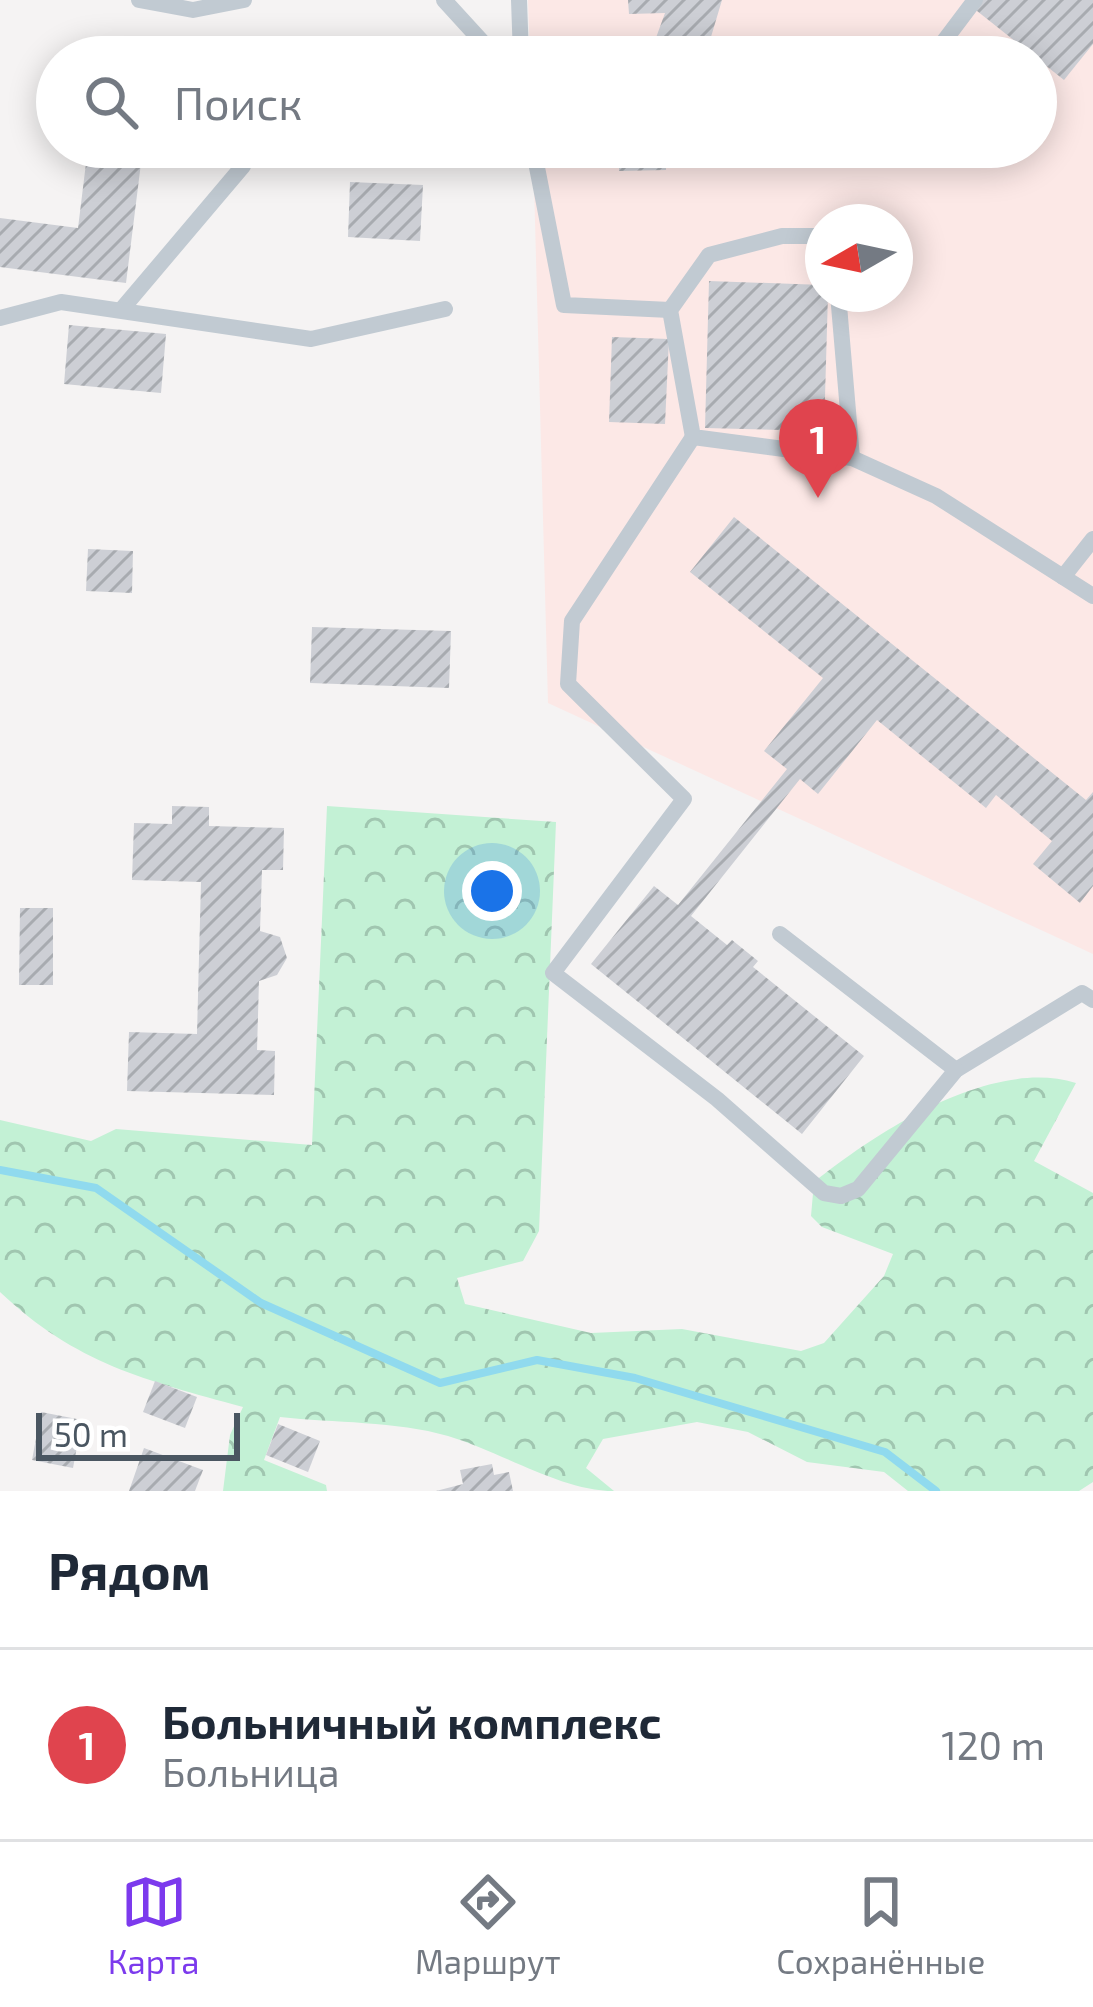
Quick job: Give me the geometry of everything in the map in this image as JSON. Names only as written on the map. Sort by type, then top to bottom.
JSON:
[{"type":"lane","points":[[139,0],[193,10],[244,0]]},
{"type":"lane","points":[[444,0],[477,36]]},
{"type":"lane","points":[[519,0],[520,36]]},
{"type":"lane","points":[[948,36],[975,0]]},
{"type":"lane","points":[[122,309],[241,168]]},
{"type":"lane","points":[[537,168],[564,304],[670,310]]},
{"type":"lane","points":[[805,236],[782,236],[710,255],[670,310],[693,437],[572,621],[568,684],[684,799],[554,973],[717,1099],[824,1193],[841,1196],[858,1189],[956,1070],[1082,993],[1093,1000]]},
{"type":"lane","points":[[0,318],[61,302],[311,339],[446,309]]},
{"type":"lane","points":[[840,312],[852,458]]},
{"type":"lane","points":[[693,437],[852,458],[936,496],[1093,596]]},
{"type":"lane","points":[[1063,577],[1093,539]]},
{"type":"lane","points":[[780,934],[956,1070]]},
{"type":"shaded area","points":[[528,0],[1093,0],[1093,954],[548,703],[534,168],[1057,168],[1057,36],[529,36]]},
{"type":"green space","points":[[327,806],[556,822],[539,1231],[523,1261],[457,1278],[465,1304],[591,1333],[682,1329],[801,1351],[824,1343],[884,1276],[893,1254],[822,1227],[811,1216],[814,1182],[903,1121],[973,1089],[1008,1080],[1076,1083],[1034,1161],[1093,1193],[1093,1482],[1079,1491],[908,1491],[884,1472],[807,1462],[748,1432],[697,1422],[603,1439],[586,1468],[614,1491],[573,1485],[428,1431],[280,1417],[264,1460],[326,1485],[327,1491],[223,1491],[230,1435],[243,1407],[143,1378],[84,1353],[28,1317],[0,1292],[0,1120],[91,1141],[116,1129],[312,1145]]},
{"type":"building","points":[[628,0],[722,0],[711,36],[657,36],[665,13],[629,14]]},
{"type":"building","points":[[978,0],[1093,0],[1093,44],[1064,80],[1057,74],[1057,36],[1009,36],[972,7]]},
{"type":"building","points":[[85,168],[140,168],[126,283],[0,267],[0,218],[78,228]]},
{"type":"building","points":[[619,168],[666,168],[666,170]]},
{"type":"building","points":[[350,182],[423,185],[420,241],[348,237]]},
{"type":"building","points":[[709,281],[805,284],[805,312],[827,312],[824,431],[705,428]]},
{"type":"building","points":[[69,325],[166,334],[161,393],[64,384]]},
{"type":"building","points":[[612,337],[669,339],[665,424],[609,422]]},
{"type":"building","points":[[734,517],[1086,800],[1093,792],[1093,886],[1080,903],[1033,864],[1052,841],[996,795],[986,808],[877,720],[818,794],[800,779],[691,916],[727,945],[732,940],[758,961],[753,967],[864,1056],[802,1134],[591,964],[654,886],[678,905],[787,769],[764,751],[823,678],[690,572]]},
{"type":"building","points":[[88,549],[133,551],[132,593],[86,591]]},
{"type":"building","points":[[312,627],[451,631],[449,688],[310,683]]},
{"type":"building","points":[[172,806],[209,807],[209,826],[284,828],[283,870],[262,870],[260,931],[280,937],[287,958],[277,975],[259,981],[257,1050],[275,1051],[274,1095],[127,1091],[129,1032],[197,1034],[201,882],[132,880],[134,823],[172,824]]},
{"type":"building","points":[[20,908],[53,908],[53,985],[19,985]]},
{"type":"building","points":[[155,1381],[197,1397],[185,1428],[143,1412]]},
{"type":"building","points":[[41,1412],[82,1420],[73,1468],[32,1460]]},
{"type":"building","points":[[278,1424],[320,1441],[308,1472],[266,1455]]},
{"type":"building","points":[[144,1448],[203,1470],[195,1491],[129,1491]]},
{"type":"building","points":[[492,1464],[494,1475],[509,1472],[513,1491],[436,1491],[463,1484],[460,1470]]},
{"type":"waterway","points":[[0,1170],[96,1188],[261,1303],[440,1383],[537,1360],[635,1378],[885,1452],[936,1491]]},
{"type":"place","name":"Больничный комплекс","points":[[818,498]]}]
